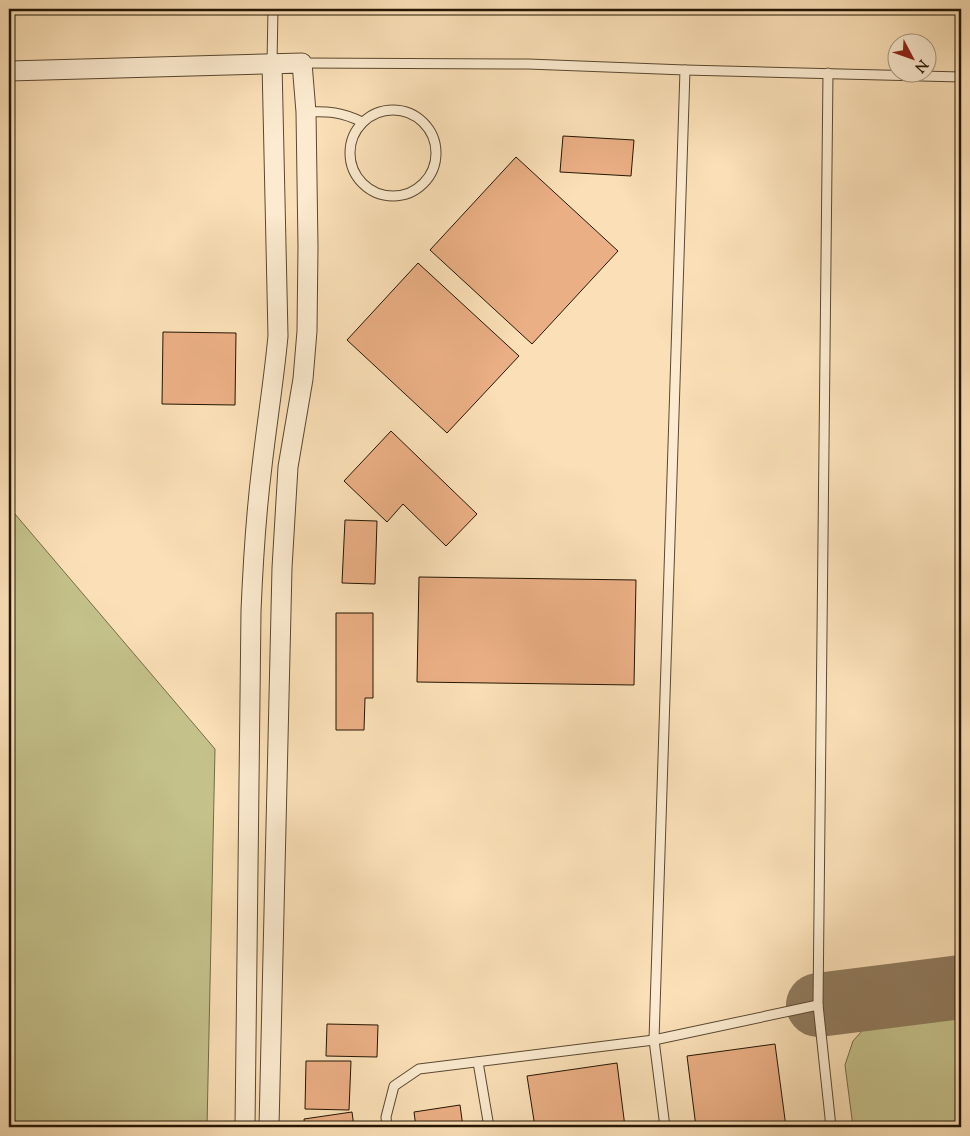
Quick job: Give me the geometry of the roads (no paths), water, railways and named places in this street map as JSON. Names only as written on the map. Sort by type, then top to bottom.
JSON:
[{"type":"street","points":[[9,71],[302,62],[306,112],[307,331],[303,379],[288,467],[280,619],[269,1127]]},
{"type":"street","points":[[245,1127],[253,552],[278,336],[272,64]]},
{"type":"street","points":[[262,466],[288,467]]},
{"type":"lane","points":[[272,64],[273,9]]},
{"type":"lane","points":[[302,62],[528,64],[961,77]]},
{"type":"lane","points":[[666,1127],[654,1040],[685,70]]},
{"type":"lane","points":[[828,73],[818,1005],[831,1127]]},
{"type":"lane","points":[[401,110],[420,118],[433,135],[437,156],[431,176],[416,191],[396,197],[375,194],[358,181],[350,162],[351,141],[362,122],[380,111],[401,110]]},
{"type":"lane","points":[[306,112],[327,111],[348,115],[362,122]]},
{"type":"lane","points":[[387,1127],[386,1116],[394,1086],[419,1069],[654,1040],[818,1005]]},
{"type":"lane","points":[[478,1062],[489,1127]]}]
